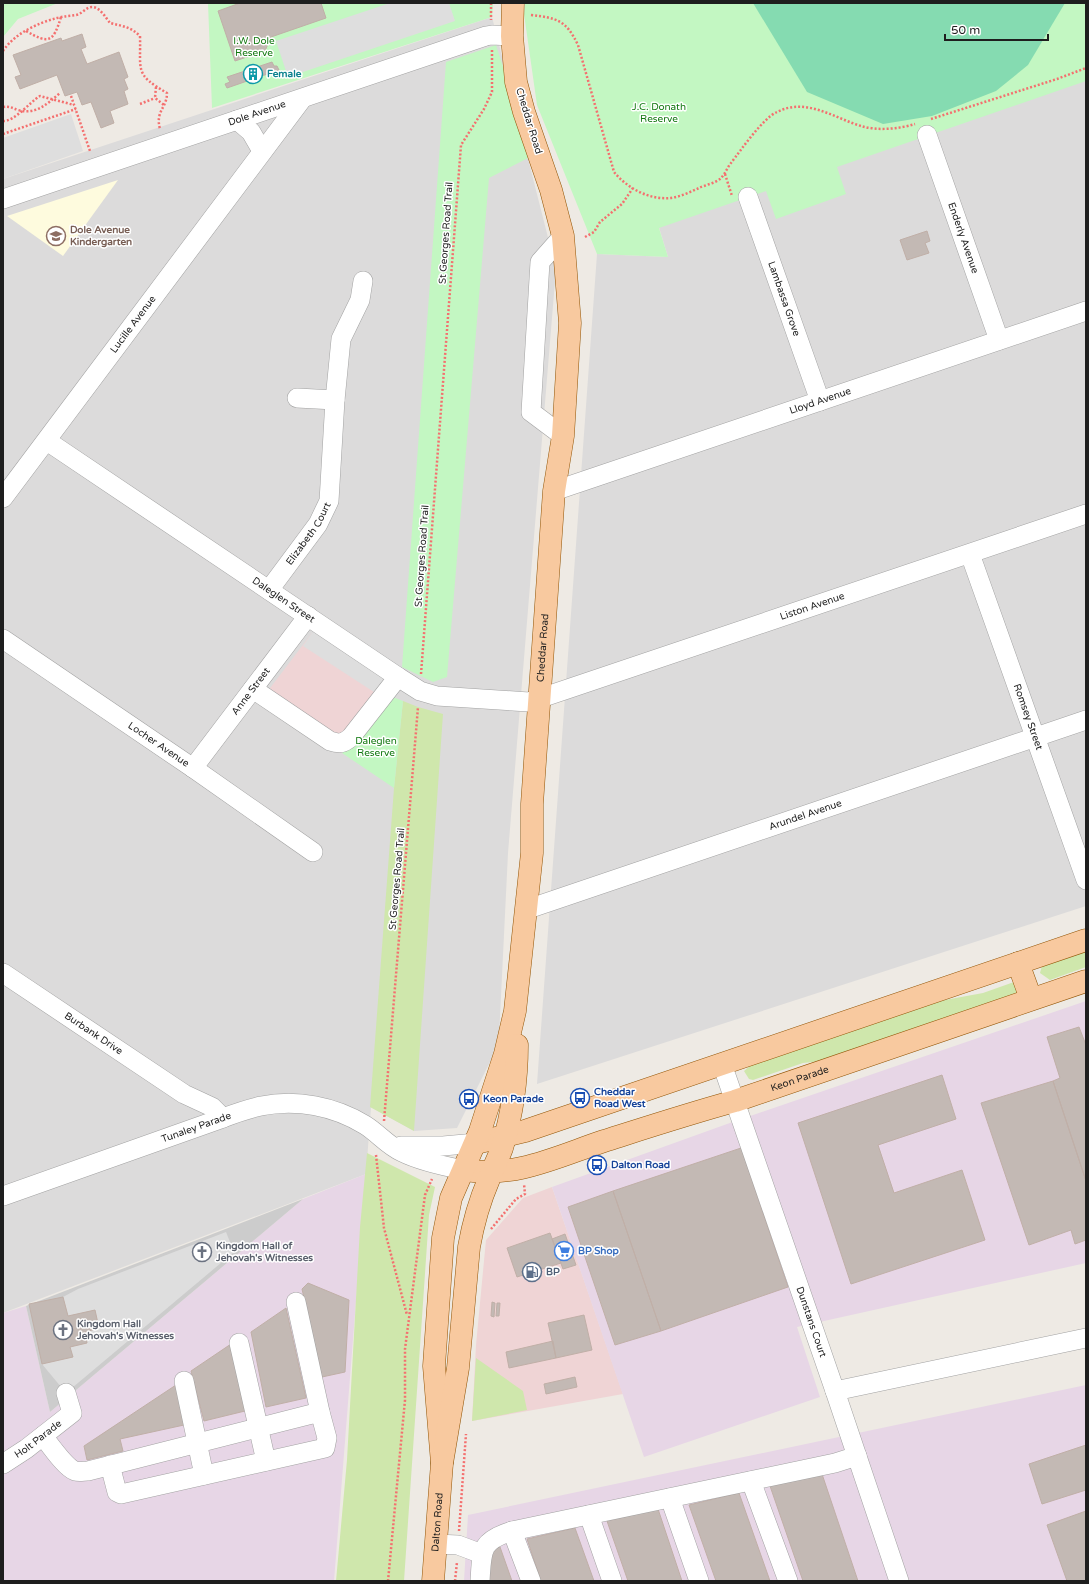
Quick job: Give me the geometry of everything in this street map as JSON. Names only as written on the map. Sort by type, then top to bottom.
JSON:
[{"type":"main road","name":"Cheddar Road","points":[[476,1143],[501,1068],[515,1012],[525,910],[521,876],[522,852],[532,804],[554,491],[556,431],[570,323],[568,280],[563,236],[551,190],[524,112],[502,36],[513,3]]},
{"type":"main road","points":[[476,1143],[505,1137],[1086,940]]},
{"type":"main road","points":[[1018,963],[1031,999]]},
{"type":"main road","name":"Keon Parade","points":[[464,1170],[492,1172],[524,1168],[668,1120],[735,1101],[1086,980]]},
{"type":"main road","name":"Cheddar Road","points":[[505,1137],[515,1078],[517,1040],[515,1012]]},
{"type":"main road","name":"Dalton Road","points":[[433,1581],[442,1463],[458,1368],[470,1241],[475,1222],[505,1137]]},
{"type":"main road","name":"Dalton Road","points":[[442,1463],[434,1366],[440,1276],[447,1216],[453,1193],[476,1143]]},
{"type":"street","name":"Dole Avenue","points":[[3,198],[237,120],[502,36]]},
{"type":"street","name":"Lucille Avenue","points":[[3,498],[47,441],[262,150],[302,99]]},
{"type":"street","points":[[237,120],[251,132],[262,150]]},
{"type":"street","name":"Enderly Avenue","points":[[923,127],[999,340]]},
{"type":"street","name":"Lambassa Grove","points":[[740,198],[820,401]]},
{"type":"street","points":[[556,431],[531,412],[540,262],[563,236]]},
{"type":"street","name":"Elizabeth Court","points":[[269,590],[318,524],[329,501],[334,400],[341,339],[360,300],[363,281]]},
{"type":"street","name":"Lloyd Avenue","points":[[554,491],[1086,311]]},
{"type":"street","points":[[297,398],[334,400]]},
{"type":"street","name":"Daleglen Street","points":[[47,441],[420,691],[437,696],[529,702],[539,698]]},
{"type":"street","name":"Liston Avenue","points":[[539,698],[1086,514]]},
{"type":"street","name":"Romsey Street","points":[[970,554],[1086,880]]},
{"type":"street","name":"Anne Street","points":[[193,768],[308,616]]},
{"type":"street","name":"Locher Avenue","points":[[3,639],[193,768],[312,852]]},
{"type":"street","points":[[253,689],[330,741],[339,744],[345,742],[351,737],[398,677]]},
{"type":"street","name":"Arundel Avenue","points":[[525,910],[1086,720]]},
{"type":"street","name":"Burbank Drive","points":[[3,973],[184,1094],[212,1107],[223,1118]]},
{"type":"street","name":"Dunstans Court","points":[[722,1064],[899,1581]]},
{"type":"street","name":"Burbank Drive","points":[[184,1094],[192,1104],[201,1125]]},
{"type":"street","name":"Tunaley Parade","points":[[3,1196],[201,1125],[253,1108],[272,1104],[314,1106],[337,1112],[358,1121],[374,1131],[382,1149],[401,1152],[464,1170]]},
{"type":"street","points":[[382,1149],[476,1143]]},
{"type":"street","points":[[110,1465],[117,1492],[121,1494],[325,1448],[327,1438],[296,1302]]},
{"type":"street","points":[[835,1391],[1086,1338]]},
{"type":"street","points":[[239,1343],[266,1461]]},
{"type":"street","points":[[184,1381],[204,1475]]},
{"type":"street","name":"Holt Parade","points":[[3,1464],[43,1436],[72,1413],[66,1393]]},
{"type":"street","points":[[43,1436],[63,1460],[73,1469],[77,1471],[88,1471],[320,1412]]},
{"type":"street","points":[[480,1581],[482,1554],[487,1543],[497,1536],[512,1531],[835,1463],[857,1456]]},
{"type":"street","points":[[751,1481],[788,1581]]},
{"type":"street","points":[[670,1498],[699,1581]]},
{"type":"street","points":[[588,1515],[612,1581]]},
{"type":"street","points":[[512,1531],[531,1581]]},
{"type":"street","points":[[436,1544],[458,1545],[482,1554]]},
{"type":"path","name":"St Georges Road Trail","points":[[385,1119],[420,691],[461,145],[492,92],[502,36],[491,3]]},
{"type":"path","points":[[3,51],[7,45],[35,25],[61,17],[78,15],[90,7],[94,7],[100,11],[110,23],[134,30],[140,36],[139,64],[142,72],[146,79],[167,93],[167,98],[159,114],[159,127]]},
{"type":"path","points":[[531,15],[551,17],[558,20],[573,35],[581,52],[614,172],[621,181],[633,188],[654,196],[671,198],[719,180],[730,164],[767,120],[777,112],[791,107],[815,108],[861,126],[878,129],[909,126],[923,127],[1086,68]]},
{"type":"path","points":[[26,30],[40,39],[45,40],[51,38],[56,32],[61,17]]},
{"type":"path","points":[[155,98],[156,87]]},
{"type":"path","points":[[3,107],[9,106],[22,110],[38,110],[47,105],[60,93]]},
{"type":"path","points":[[3,121],[10,120],[40,96],[74,105]]},
{"type":"path","points":[[71,96],[90,151]]},
{"type":"path","points":[[140,104],[155,98]]},
{"type":"path","points":[[155,98],[164,105]]},
{"type":"path","points":[[3,134],[76,109]]},
{"type":"path","points":[[724,173],[740,198]]},
{"type":"path","points":[[585,237],[594,232],[600,222],[622,204],[633,188]]},
{"type":"path","points":[[382,1149],[384,1228],[408,1318]]},
{"type":"path","points":[[388,1581],[405,1400],[405,1358],[408,1318],[425,1195],[441,1164]]},
{"type":"shaded area","points":[[390,3],[449,3],[455,21],[288,77],[276,41]]},
{"type":"shaded area","points":[[492,17],[556,269],[508,853],[499,1037],[492,1058],[457,1128],[414,1131],[371,1107],[366,1174],[3,1313],[3,179]]},
{"type":"shaded area","points":[[1086,79],[1086,906],[537,1084],[597,254],[668,257],[657,221]]},
{"type":"shaded area","points":[[71,114],[83,151],[3,179],[3,138]]},
{"type":"shaded area","name":"Dole Avenue Kindergarten","points":[[118,180],[63,256],[7,216]]},
{"type":"shaded area","points":[[312,633],[388,695],[342,753],[261,700]]},
{"type":"shaded area","points":[[312,633],[319,633],[388,680],[377,694],[303,646]]},
{"type":"shaded area","points":[[1086,1001],[1086,1263],[797,1327],[820,1397],[644,1457],[552,1187],[727,1124]]},
{"type":"shaded area","points":[[366,1174],[334,1581],[3,1581],[3,1313],[26,1306],[50,1412],[303,1199]]},
{"type":"shaded area","points":[[552,1187],[623,1394],[472,1421],[476,1345],[486,1240],[523,1198]]},
{"type":"shaded area","name":"Kingdom Hall of Jehovah's Witnesses","points":[[303,1199],[50,1412],[26,1306]]},
{"type":"shaded area","name":"Kingdom Hall of Jehovah's Witnesses","points":[[226,1232],[234,1252],[66,1393],[42,1364],[72,1357],[70,1347],[87,1343],[85,1332],[99,1328],[95,1310],[68,1316],[63,1297],[78,1289]]},
{"type":"shaded area","points":[[1086,1385],[1086,1581],[464,1581],[468,1515]]},
{"type":"green space","points":[[3,3],[58,3],[18,19],[3,37]]},
{"type":"green space","name":"I.W. Dole Reserve","points":[[208,3],[493,3],[492,17],[212,108]]},
{"type":"green space","name":"J.C. Donath Reserve","points":[[525,3],[1086,3],[1086,81],[837,167],[846,194],[776,219],[766,191],[659,228],[668,257],[597,254],[537,105],[524,14]]},
{"type":"green space","points":[[753,3],[1065,3],[1028,65],[996,91],[932,116],[883,124],[807,92]]},
{"type":"green space","points":[[496,45],[532,156],[489,178],[447,677],[433,682],[402,667],[446,62]]},
{"type":"green space","name":"Daleglen Reserve","points":[[388,695],[403,701],[394,788],[342,753]]},
{"type":"green space","points":[[403,701],[443,714],[414,1131],[370,1107],[394,788]]},
{"type":"green space","points":[[1086,951],[1086,967],[1050,980],[1040,973],[1042,966]]},
{"type":"green space","points":[[1014,982],[1020,992],[831,1060],[803,1063],[753,1080],[749,1079],[744,1071],[751,1065],[934,1002],[983,993]]},
{"type":"green space","points":[[367,1153],[435,1187],[429,1215],[404,1581],[336,1581],[347,1460],[360,1227]]},
{"type":"green space","points":[[476,1358],[523,1391],[527,1410],[472,1421]]},
{"type":"building","points":[[240,3],[321,3],[326,18],[271,37],[265,51],[235,61],[218,11]]},
{"type":"building","points":[[82,34],[86,47],[81,49],[87,64],[119,52],[128,77],[124,79],[128,89],[124,91],[128,104],[110,111],[114,123],[101,128],[91,102],[82,105],[77,92],[65,96],[57,75],[20,89],[15,77],[21,75],[13,55],[61,38],[62,41]]},
{"type":"building","name":"Female","points":[[272,62],[279,70],[227,88],[225,84],[230,82],[227,77]]},
{"type":"building","points":[[927,231],[930,241],[925,243],[929,253],[907,260],[900,240]]},
{"type":"building","points":[[1079,1027],[1086,1045],[1086,1181],[1053,1081],[1060,1078],[1047,1037]]},
{"type":"building","points":[[942,1075],[956,1119],[878,1145],[894,1193],[962,1170],[985,1240],[851,1284],[798,1123]]},
{"type":"building","points":[[1053,1081],[1086,1181],[1086,1240],[1075,1244],[1071,1230],[1029,1245],[981,1103]]},
{"type":"building","points":[[741,1148],[788,1287],[661,1331],[613,1191]]},
{"type":"building","points":[[613,1191],[661,1331],[615,1345],[568,1207]]},
{"type":"building","points":[[550,1233],[561,1263],[517,1277],[507,1248]]},
{"type":"building","name":"BP Shop","points":[[565,1234],[576,1265],[563,1269],[552,1239]]},
{"type":"building","points":[[308,1283],[349,1300],[345,1372],[322,1377],[302,1289]]},
{"type":"building","name":"Kingdom Hall Jehovah's Witnesses","points":[[63,1297],[68,1316],[95,1310],[99,1328],[85,1332],[87,1343],[70,1347],[73,1357],[42,1364],[29,1304]]},
{"type":"building","points":[[492,1302],[495,1303],[494,1317],[491,1316]]},
{"type":"building","points":[[497,1303],[500,1303],[499,1316],[496,1316]]},
{"type":"building","points":[[286,1308],[306,1398],[266,1407],[251,1332]]},
{"type":"building","points":[[584,1315],[592,1350],[556,1358],[548,1323]]},
{"type":"building","points":[[553,1341],[556,1358],[509,1368],[506,1352]]},
{"type":"building","points":[[231,1344],[245,1411],[204,1421],[191,1371]]},
{"type":"building","points":[[575,1377],[577,1387],[546,1394],[544,1384]]},
{"type":"building","points":[[176,1385],[184,1425],[120,1439],[123,1451],[87,1460],[84,1446]]},
{"type":"building","points":[[1086,1445],[1086,1490],[1042,1504],[1029,1464]]},
{"type":"building","points":[[822,1474],[858,1581],[803,1581],[770,1486]]},
{"type":"building","points":[[739,1493],[770,1581],[716,1581],[689,1505]]},
{"type":"building","points":[[658,1509],[682,1581],[628,1581],[607,1521]]},
{"type":"building","points":[[1086,1511],[1086,1581],[1067,1581],[1047,1525]]},
{"type":"building","points":[[575,1528],[594,1581],[541,1581],[527,1539]]},
{"type":"building","points":[[500,1547],[512,1581],[489,1581],[492,1549]]},
{"type":"place","name":"Female","points":[[253,74]]},
{"type":"place","name":"Dole Avenue Kindergarten","points":[[56,236]]},
{"type":"place","name":"Cheddar Road West","points":[[580,1098]]},
{"type":"place","name":"Keon Parade","points":[[469,1099]]},
{"type":"place","name":"Dalton Road","points":[[597,1165]]},
{"type":"place","name":"BP Shop","points":[[564,1251]]},
{"type":"place","name":"Kingdom Hall of Jehovah's Witnesses","points":[[202,1252]]},
{"type":"place","name":"BP","points":[[532,1272]]},
{"type":"place","name":"Kingdom Hall Jehovah's Witnesses","points":[[63,1330]]}]
